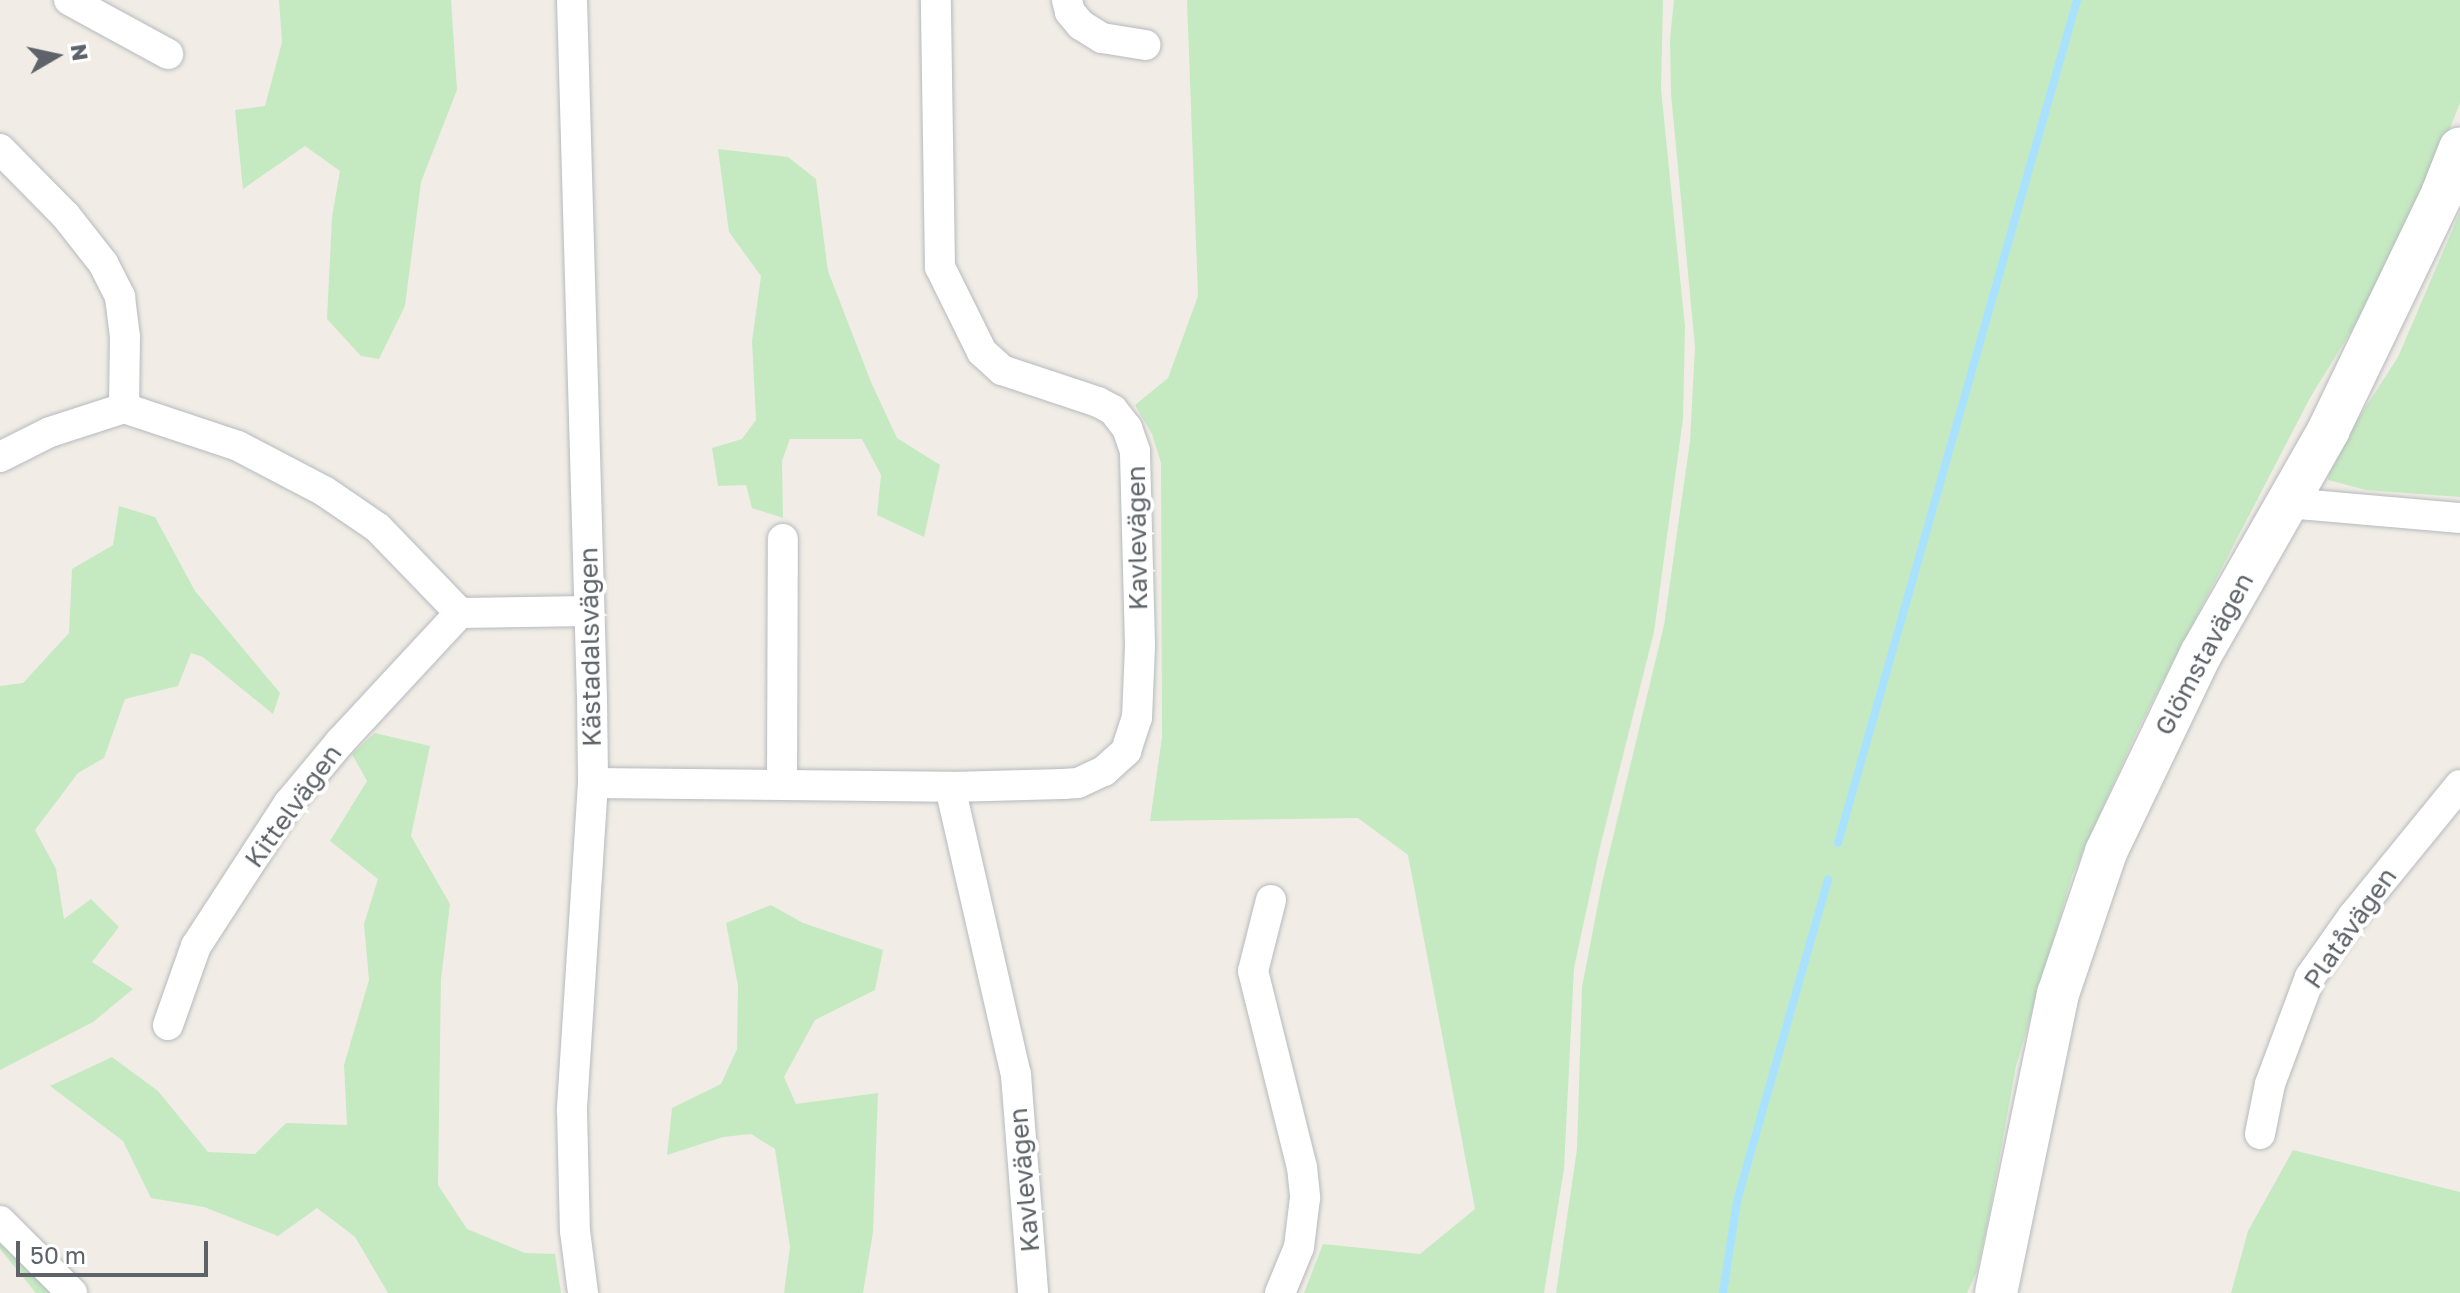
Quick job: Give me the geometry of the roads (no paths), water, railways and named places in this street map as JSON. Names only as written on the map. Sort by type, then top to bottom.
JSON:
[{"type":"main road","name":"Glömstavägen","points":[[1996,1293],[2058,994],[2106,852],[2201,654],[2328,431],[2408,266],[2460,148]]},
{"type":"main road","name":"Glömstavägen","points":[[2008,1293],[2016,1187]]},
{"type":"street","points":[[69,0],[168,54]]},
{"type":"street","name":"Kästadalsvägen","points":[[572,0],[593,783],[572,1111],[575,1231],[583,1293]]},
{"type":"street","name":"Kavlevägen","points":[[593,783],[950,787],[1078,783],[1104,771],[1126,751],[1137,718],[1140,645],[1135,451],[1127,428],[1113,410],[1098,402],[1002,370],[982,352],[940,267],[936,0]]},
{"type":"street","points":[[1067,0],[1070,12],[1081,25],[1102,38],[1145,45]]},
{"type":"street","points":[[0,149],[66,216],[103,263],[120,297],[125,337],[124,408]]},
{"type":"street","points":[[0,457],[50,432],[124,408],[238,446],[324,491],[378,528],[460,613],[589,611]]},
{"type":"street","points":[[2288,503],[2460,518]]},
{"type":"street","points":[[782,784],[783,539]]},
{"type":"street","name":"Kittelvägen","points":[[168,1025],[196,946],[289,803],[340,742],[460,613]]},
{"type":"street","name":"Platåvägen","points":[[2260,1134],[2270,1084],[2310,977],[2368,896],[2460,785]]},
{"type":"street","name":"Kavlevägen","points":[[950,787],[1016,1075],[1033,1293]]},
{"type":"street","points":[[1271,900],[1253,971],[1302,1167],[1305,1198],[1299,1247],[1280,1293]]},
{"type":"street","points":[[0,1221],[72,1293]]},
{"type":"waterway","points":[[1838,843],[2077,0]]},
{"type":"waterway","points":[[1723,1293],[1737,1201],[1828,880]]}]
